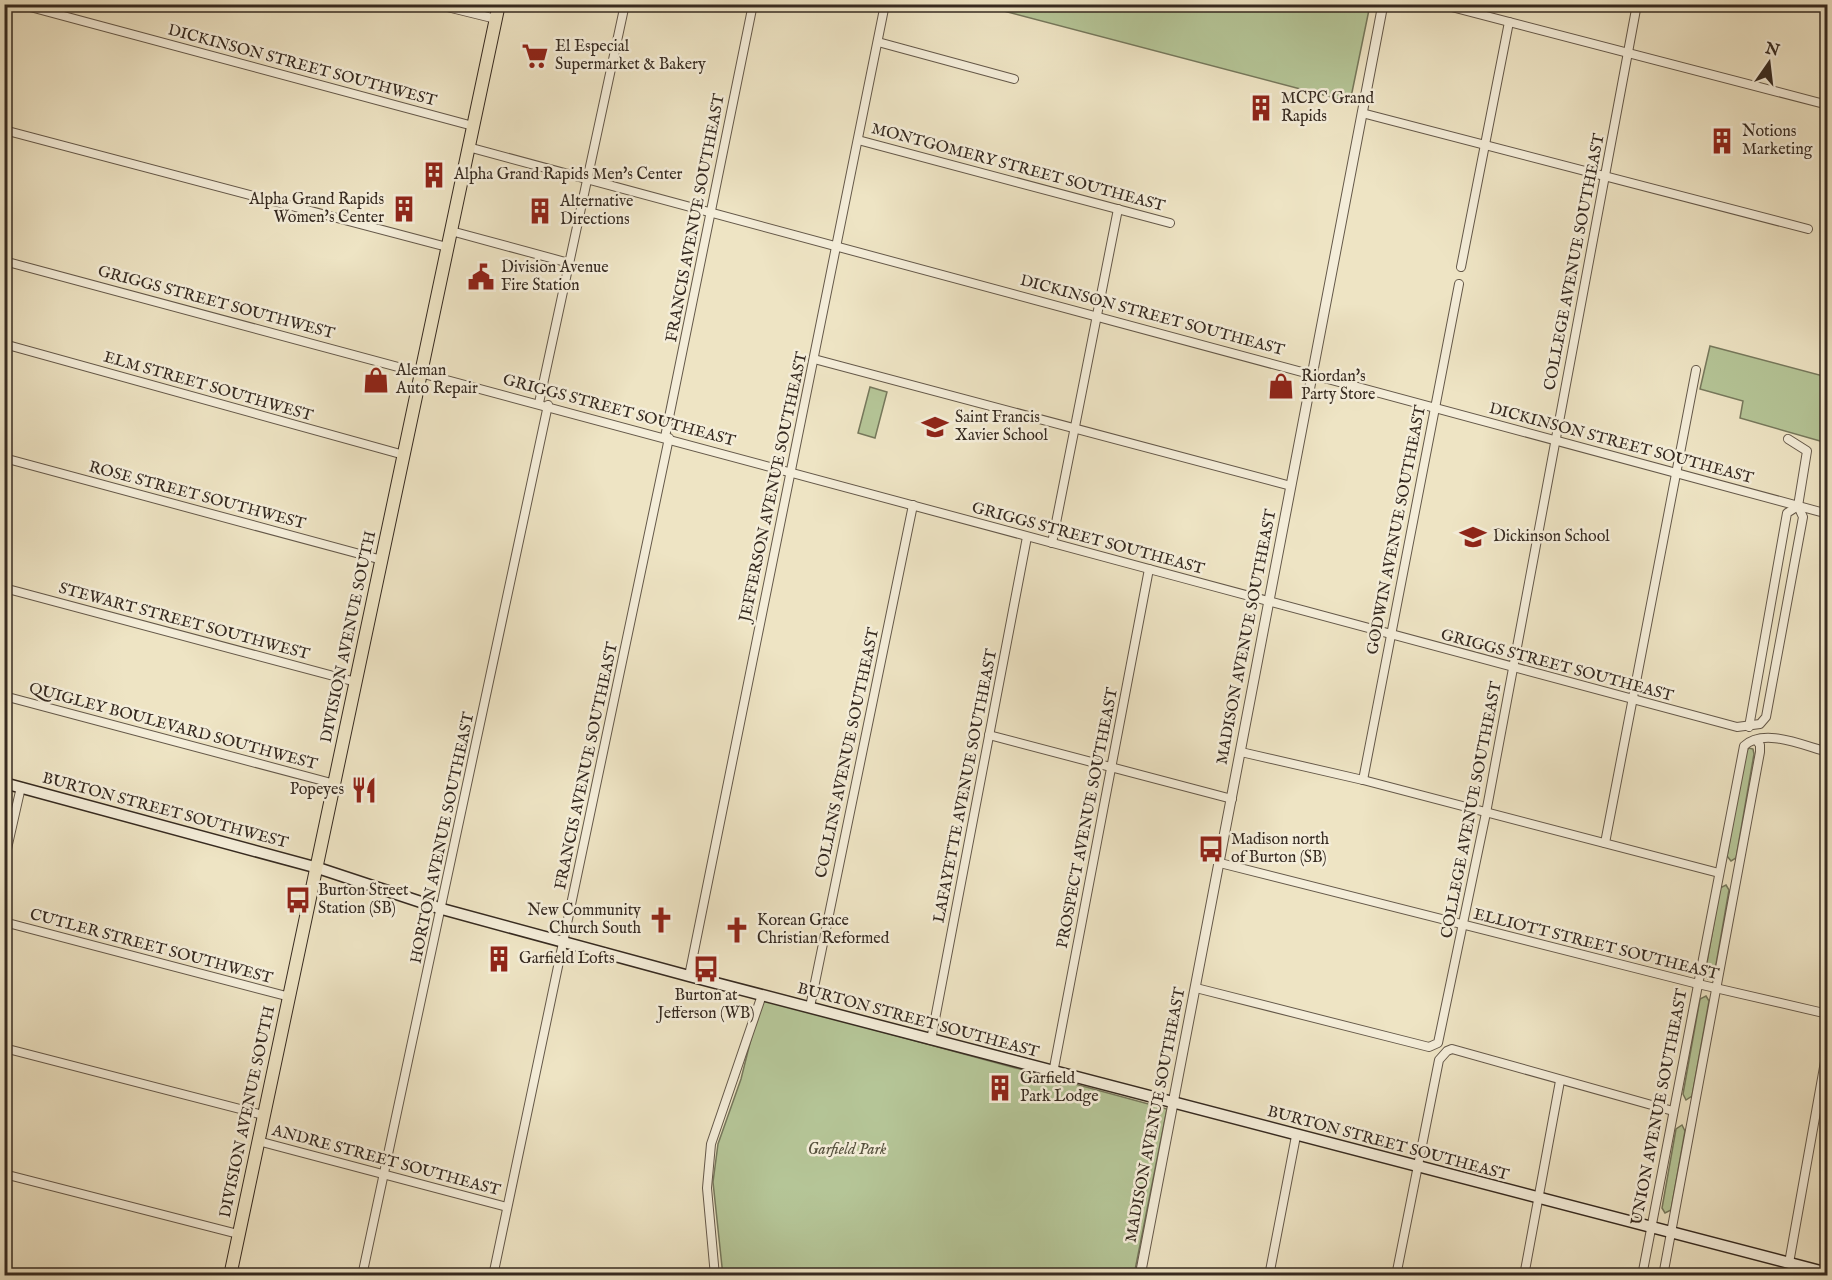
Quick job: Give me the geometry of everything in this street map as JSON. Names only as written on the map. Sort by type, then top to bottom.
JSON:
[{"type":"main road","name":"DIVISION AVENUE SOUTH","points":[[230,1275],[318,868],[499,4]]},
{"type":"main road","name":"BURTON STREET SOUTHWEST","points":[[4,783],[318,868]]},
{"type":"main road","name":"BURTON STREET SOUTHEAST","points":[[318,868],[442,909],[689,976],[1053,1073],[1827,1273]]},
{"type":"street","name":"DICKINSON STREET SOUTHWEST","points":[[19,4],[473,126]]},
{"type":"street","points":[[435,4],[496,19]]},
{"type":"street","points":[[539,403],[625,4]]},
{"type":"street","name":"FRANCIS AVENUE SOUTHEAST","points":[[493,1275],[564,942],[753,4]]},
{"type":"street","name":"JEFFERSON AVENUE SOUTHEAST","points":[[689,976],[885,4]]},
{"type":"street","name":"MADISON AVENUE SOUTHEAST","points":[[1140,1275],[1383,4]]},
{"type":"street","points":[[1440,4],[1827,105]]},
{"type":"street","name":"COLLEGE AVENUE SOUTHEAST","points":[[1196,988],[1429,1047],[1439,1039],[1486,813],[1637,4]]},
{"type":"street","points":[[1461,267],[1509,22]]},
{"type":"street","points":[[878,42],[1014,79]]},
{"type":"street","points":[[1362,113],[1808,229]]},
{"type":"street","points":[[4,130],[447,247]]},
{"type":"street","name":"MONTGOMERY STREET SOUTHEAST","points":[[858,140],[1170,223]]},
{"type":"street","name":"DICKINSON STREET SOUTHEAST","points":[[468,147],[1097,317],[1314,373],[1434,408],[1827,514]]},
{"type":"street","points":[[1052,543],[1118,209]]},
{"type":"street","points":[[451,231],[569,263]]},
{"type":"street","name":"GRIGGS STREET SOUTHWEST","points":[[4,261],[421,371]]},
{"type":"street","name":"GODWIN AVENUE SOUTHEAST","points":[[1363,780],[1460,284]]},
{"type":"street","name":"ELM STREET SOUTHWEST","points":[[4,344],[158,386],[207,403],[404,455]]},
{"type":"street","points":[[814,359],[1291,486]]},
{"type":"street","points":[[1605,843],[1696,370]]},
{"type":"street","name":"GRIGGS STREET SOUTHEAST","points":[[421,371],[790,470],[1390,636],[1737,727],[1749,727]]},
{"type":"street","name":"HORTON AVENUE SOUTHEAST","points":[[362,1275],[548,405]]},
{"type":"street","points":[[1788,439],[1807,451],[1798,506],[1803,517],[1766,717],[1760,724],[1749,727],[1787,513],[1798,506]]},
{"type":"street","name":"ROSE STREET SOUTHWEST","points":[[4,458],[382,560]]},
{"type":"street","name":"COLLINS AVENUE SOUTHEAST","points":[[810,1008],[913,505]]},
{"type":"street","name":"LAFAYETTE AVENUE SOUTHEAST","points":[[931,1040],[1027,537]]},
{"type":"street","name":"PROSPECT AVENUE SOUTHEAST","points":[[1053,1073],[1149,569]]},
{"type":"street","name":"STEWART STREET SOUTHWEST","points":[[4,588],[356,682]]},
{"type":"street","name":"QUIGLEY BOULEVARD SOUTHWEST","points":[[4,696],[335,784]]},
{"type":"street","points":[[989,735],[1232,799]]},
{"type":"street","points":[[1756,740],[1770,738],[1827,752]]},
{"type":"street","points":[[1663,1275],[1760,752],[1760,745],[1756,740]]},
{"type":"street","name":"UNION AVENUE SOUTHEAST","points":[[1642,1275],[1744,746],[1756,740]]},
{"type":"street","points":[[1241,752],[1363,780],[1719,873]]},
{"type":"street","points":[[4,862],[21,787]]},
{"type":"street","name":"ELLIOTT STREET SOUTHEAST","points":[[1220,863],[1464,926],[1827,1014]]},
{"type":"street","name":"CUTLER STREET SOUTHWEST","points":[[4,922],[290,997]]},
{"type":"street","points":[[715,1275],[706,1188],[711,1144],[762,995]]},
{"type":"street","points":[[1789,1263],[1827,1045]]},
{"type":"street","points":[[4,1048],[263,1115]]},
{"type":"street","points":[[1396,1275],[1439,1060],[1447,1051],[1452,1049],[1673,1111]]},
{"type":"street","points":[[1524,1275],[1560,1080]]},
{"type":"street","points":[[1269,1275],[1296,1136]]},
{"type":"street","name":"ANDRE STREET SOUTHEAST","points":[[258,1141],[507,1207]]},
{"type":"street","points":[[4,1174],[238,1234]]},
{"type":"green space","points":[[981,5],[1370,5],[1350,102]]},
{"type":"green space","points":[[1710,346],[1827,377],[1827,443],[1740,418],[1743,401],[1700,389]]},
{"type":"green space","points":[[870,387],[887,392],[875,438],[858,433]]},
{"type":"green space","points":[[1749,748],[1753,749],[1754,754],[1736,858],[1731,861],[1727,856],[1745,752]]},
{"type":"green space","points":[[1726,885],[1729,890],[1714,976],[1708,979],[1705,974],[1720,888]]},
{"type":"green space","points":[[1706,996],[1709,1001],[1692,1096],[1686,1100],[1683,1094],[1700,999]]},
{"type":"green space","name":"Garfield Park","points":[[761,999],[1167,1109],[1134,1275],[723,1276],[713,1182],[718,1144],[741,1079]]},
{"type":"green space","points":[[1682,1125],[1685,1131],[1671,1210],[1665,1213],[1662,1208],[1676,1129]]},
{"type":"place","name":"El Especial Supermarket & Bakery","points":[[535,56]]},
{"type":"place","name":"MCPC Grand Rapids","points":[[1261,108]]},
{"type":"place","name":"Notions Marketing","points":[[1722,141]]},
{"type":"place","name":"Alpha Grand Rapids Men's Center","points":[[434,175]]},
{"type":"place","name":"Alpha Grand Rapids Women's Center","points":[[404,209]]},
{"type":"place","name":"Alternative Directions","points":[[540,211]]},
{"type":"place","name":"Division Avenue Fire Station","points":[[481,277]]},
{"type":"place","name":"Aleman Auto Repair","points":[[376,380]]},
{"type":"place","name":"Riordan's Party Store","points":[[1281,386]]},
{"type":"place","name":"Saint Francis Xavier School","points":[[935,427]]},
{"type":"place","name":"Dickinson School","points":[[1473,537]]},
{"type":"place","name":"Popeyes","points":[[364,790]]},
{"type":"place","name":"Madison north of Burton (SB)","points":[[1211,849]]},
{"type":"place","name":"Burton Street Station (SB)","points":[[298,900]]},
{"type":"place","name":"New Community Church South","points":[[661,920]]},
{"type":"place","name":"Korean Grace Christian Reformed","points":[[737,930]]},
{"type":"place","name":"Garfield Lofts","points":[[499,959]]},
{"type":"place","name":"Burton at Jefferson (WB)","points":[[706,969]]},
{"type":"place","name":"Garfield Park Lodge","points":[[1000,1088]]}]
